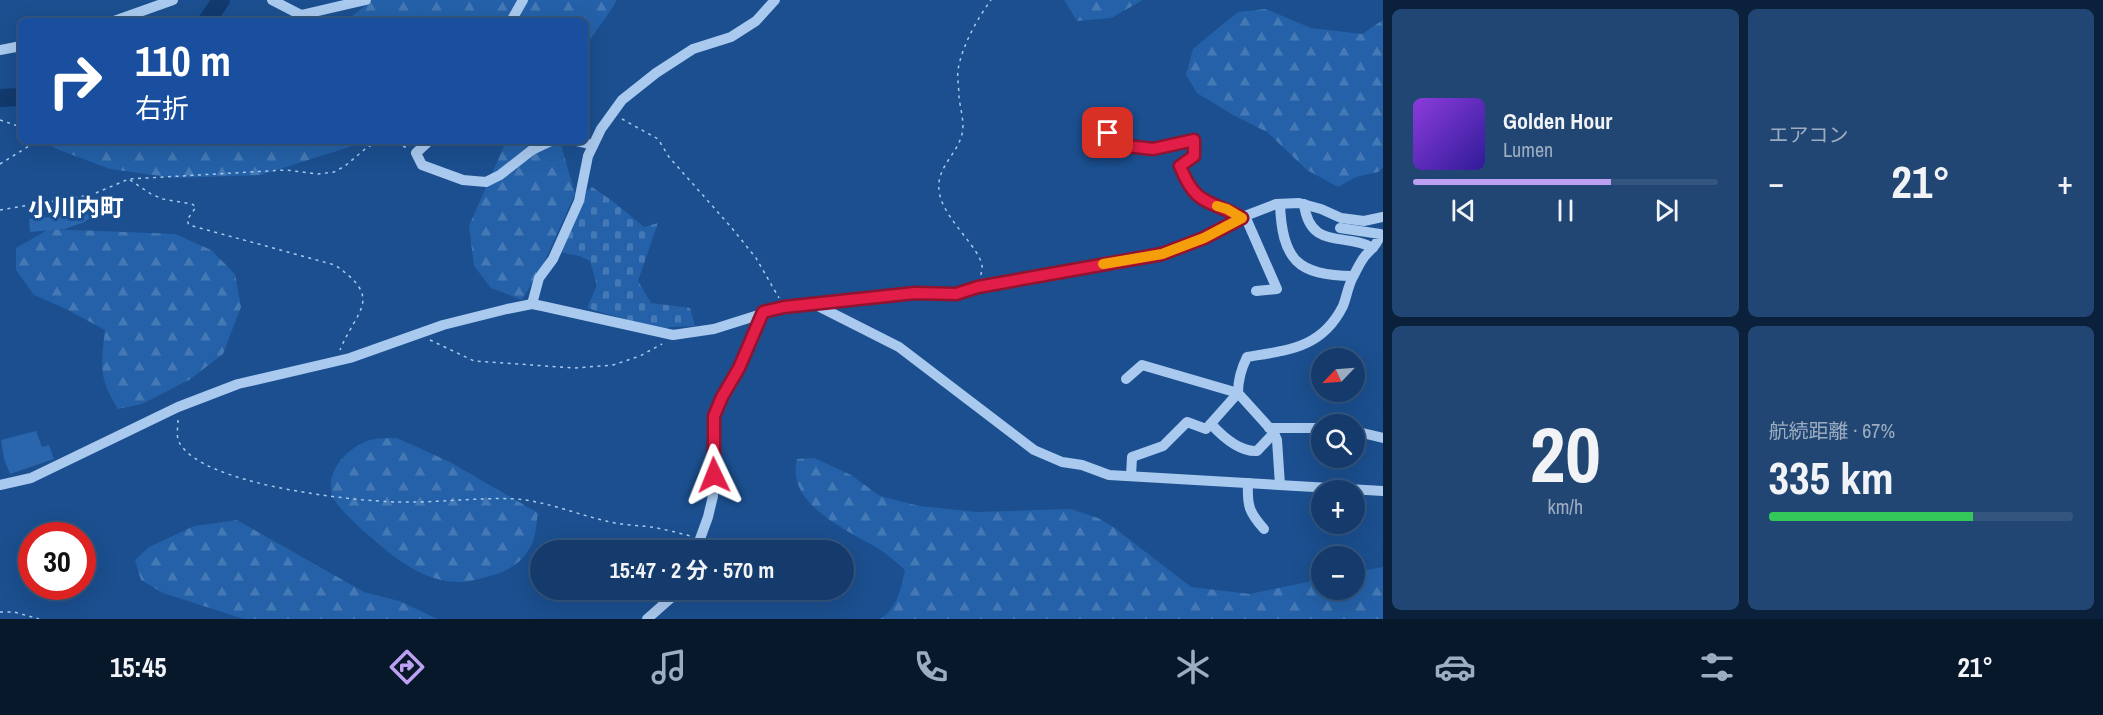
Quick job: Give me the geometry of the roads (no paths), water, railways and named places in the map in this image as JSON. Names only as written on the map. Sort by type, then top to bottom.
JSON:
[{"type":"street","points":[[122,18],[173,0]]},
{"type":"street","points":[[272,0],[301,15],[366,0]]},
{"type":"street","points":[[513,18],[523,0]]},
{"type":"street","points":[[532,304],[539,278],[553,259],[579,201],[588,156],[601,129],[622,100],[656,73],[693,49],[731,37],[756,21],[775,0]]},
{"type":"street","points":[[0,50],[18,47]]},
{"type":"street","points":[[1108,133],[1118,145],[1153,149],[1194,140],[1194,156],[1180,166],[1196,195],[1209,204],[1243,217],[1277,289],[1256,291]]},
{"type":"street","points":[[426,144],[416,153],[422,165],[463,180],[486,182],[500,176],[532,150],[545,144]]},
{"type":"street","points":[[588,144],[593,145]]},
{"type":"street","points":[[1280,204],[1281,229],[1286,247],[1296,262],[1307,270],[1328,276],[1353,276]]},
{"type":"street","points":[[0,484],[31,478],[178,407],[238,384],[350,358],[443,325],[532,304],[673,335],[714,329],[784,307],[915,293],[956,294],[978,287],[1162,254],[1204,238],[1243,217],[1280,204],[1304,204],[1341,218],[1364,221],[1383,217]]},
{"type":"street","points":[[1304,204],[1311,226],[1323,236],[1336,240],[1365,243],[1373,248]]},
{"type":"street","points":[[1131,476],[1132,457],[1163,446],[1187,422],[1206,429],[1211,424],[1238,393],[1240,374],[1247,357],[1302,346],[1318,338],[1328,328],[1343,305],[1353,276],[1364,257],[1379,242],[1382,233],[1340,228]]},
{"type":"street","points":[[813,304],[899,347],[1034,450],[1062,462],[1082,465],[1109,475],[1383,491]]},
{"type":"street","points":[[700,540],[713,496],[714,416],[739,368],[763,312]]},
{"type":"street","points":[[1126,379],[1142,365],[1238,393],[1277,440],[1280,485]]},
{"type":"street","points":[[1211,424],[1233,443],[1249,452],[1257,451],[1271,431]]},
{"type":"street","points":[[1271,431],[1311,429]]},
{"type":"street","points":[[1365,434],[1383,438]]},
{"type":"street","points":[[1248,483],[1247,502],[1252,515],[1264,529]]},
{"type":"street","points":[[648,619],[669,600]]},
{"type":"waterway","points":[[209,18],[221,0]]},
{"type":"waterway","points":[[0,98],[18,97]]},
{"type":"district","name":"小川内町","points":[[76,207]]}]
